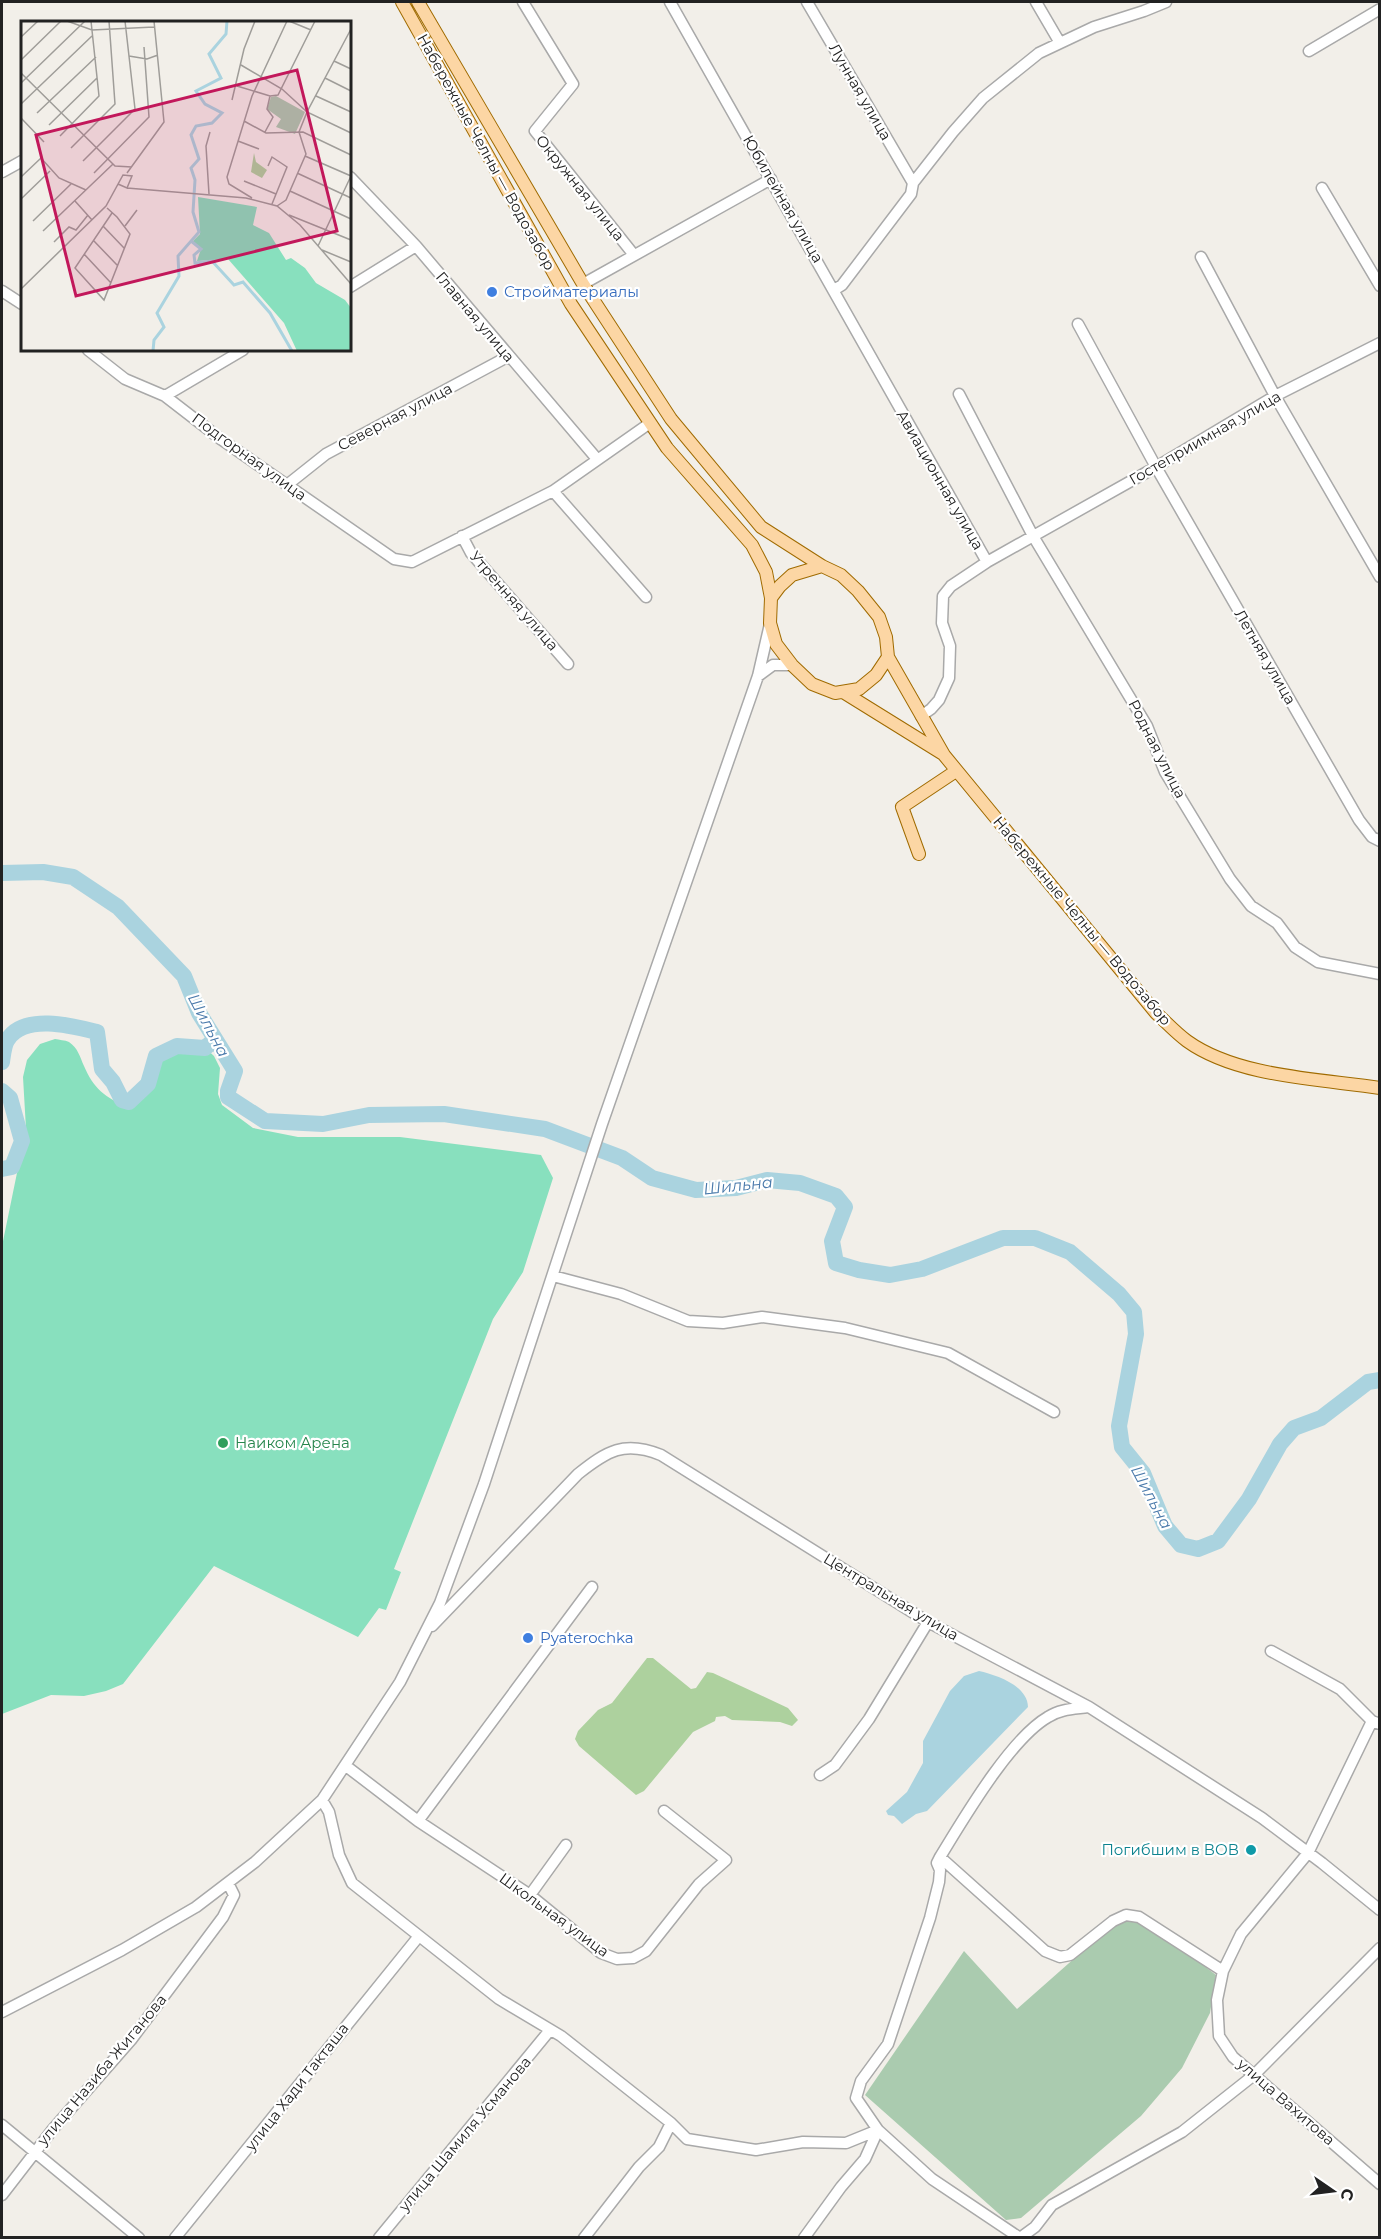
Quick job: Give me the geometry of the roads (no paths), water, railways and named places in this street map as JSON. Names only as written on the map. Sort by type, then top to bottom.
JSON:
[{"type":"main road","name":"Набережные Челны — Водозабор","points":[[402,2],[571,303],[667,448],[752,545],[766,572],[771,598],[770,623],[776,644],[792,665],[812,684],[835,693],[843,692],[944,755]]},
{"type":"main road","name":"Набережные Челны — Водозабор","points":[[418,2],[583,284],[671,418],[761,527],[822,566],[841,575],[858,591],[879,617],[886,637],[888,657],[944,755],[1156,1013],[1186,1041],[1223,1061],[1253,1069],[1380,1088]]},
{"type":"main road","points":[[771,598],[792,575],[822,566]]},
{"type":"main road","points":[[843,692],[858,689],[876,675],[888,657]]},
{"type":"main road","points":[[919,854],[902,807],[956,771]]},
{"type":"street","name":"Окружная улица","points":[[523,2],[573,84],[535,131],[634,255]]},
{"type":"street","name":"Юбилейная улица","points":[[670,2],[893,398]]},
{"type":"street","name":"Лунная улица","points":[[807,2],[913,183]]},
{"type":"street","points":[[1036,2],[1060,43]]},
{"type":"street","points":[[834,290],[842,285],[911,194],[913,183],[982,98],[1039,53],[1094,27],[1166,2]]},
{"type":"street","points":[[1309,51],[1380,9]]},
{"type":"street","points":[[2,172],[21,161]]},
{"type":"street","name":"Главная улица","points":[[351,178],[416,246],[597,459]]},
{"type":"street","points":[[583,284],[771,179]]},
{"type":"street","points":[[1322,188],[1380,286]]},
{"type":"street","points":[[351,287],[416,246]]},
{"type":"street","points":[[1201,257],[1275,396],[1380,577]]},
{"type":"street","points":[[2,291],[21,303]]},
{"type":"street","name":"Летняя улица","points":[[1078,324],[1156,467],[1359,820],[1372,837],[1380,842]]},
{"type":"street","name":"Гостеприимная улица","points":[[921,716],[939,700],[949,678],[950,646],[942,622],[943,596],[959,580],[1275,396],[1380,343]]},
{"type":"street","name":"Подгорная улица","points":[[89,351],[125,379],[165,396],[222,440],[394,559],[412,562],[462,536]]},
{"type":"street","points":[[165,396],[241,351]]},
{"type":"street","name":"Северная улица","points":[[287,485],[326,454],[508,356]]},
{"type":"street","name":"Родная улица","points":[[959,394],[1033,536],[1147,726],[1166,772],[1230,879],[1251,906],[1277,923],[1295,947],[1318,962],[1380,974]]},
{"type":"street","name":"Авиационная улица","points":[[893,398],[987,562]]},
{"type":"street","points":[[462,536],[553,491],[650,423]]},
{"type":"street","points":[[553,491],[646,597]]},
{"type":"street","name":"Утренняя улица","points":[[462,536],[471,553],[568,664]]},
{"type":"street","points":[[2,2012],[122,1950],[196,1907],[255,1862],[322,1800],[400,1682],[427,1631],[452,1572],[484,1484],[602,1124],[758,676],[770,623]]},
{"type":"street","points":[[758,676],[774,665],[792,665]]},
{"type":"street","points":[[553,1276],[621,1294],[688,1321],[723,1323],[762,1317],[845,1328],[948,1353],[1054,1412]]},
{"type":"street","name":"Центральная улица","points":[[427,1631],[578,1474],[598,1458],[619,1449],[645,1448],[661,1455],[928,1622],[1089,1707],[1262,1818],[1380,1910]]},
{"type":"street","points":[[452,1572],[458,1584],[471,1585]]},
{"type":"street","points":[[418,1821],[592,1587]]},
{"type":"street","points":[[820,1775],[836,1765],[869,1719],[928,1622]]},
{"type":"street","points":[[1272,1651],[1340,1689],[1376,1723]]},
{"type":"street","points":[[1061,1711],[1069,1696]]},
{"type":"street","points":[[1089,1707],[1061,1711],[1047,1717],[1028,1731],[974,1803],[940,1857],[937,1863],[940,1870],[939,1882],[930,1918],[888,2044],[861,2080],[856,2098],[878,2130],[932,2179],[1020,2238],[1035,2227],[1052,2205],[1182,2132],[1254,2076],[1380,1948]]},
{"type":"street","name":"улица Вахитова","points":[[1376,1723],[1308,1853],[1241,1934],[1222,1971],[1217,2000],[1220,2036],[1233,2057],[1380,2184]]},
{"type":"street","name":"Школьная улица","points":[[346,1766],[418,1821],[530,1895],[601,1953],[617,1959],[633,1958],[646,1951],[699,1884],[726,1860],[664,1811]]},
{"type":"street","points":[[322,1800],[329,1812],[339,1855],[352,1883],[499,1999],[550,2030],[671,2122],[687,2139],[756,2150],[803,2142],[846,2144],[878,2130]]},
{"type":"street","points":[[530,1895],[566,1845]]},
{"type":"street","points":[[940,1857],[1045,1951],[1060,1957],[1070,1955],[1113,1921],[1126,1916],[1139,1917],[1222,1971]]},
{"type":"street","name":"улица Назиба Жиганова","points":[[2,2195],[35,2152],[131,2040],[223,1917],[234,1895],[228,1882]]},
{"type":"street","name":"улица Хади Такташа","points":[[175,2238],[419,1936]]},
{"type":"street","name":"улица Шамиля Усманова","points":[[379,2238],[550,2030]]},
{"type":"street","points":[[584,2238],[639,2167],[659,2147],[671,2122]]},
{"type":"street","points":[[2,2125],[139,2238]]},
{"type":"street","points":[[804,2238],[865,2159],[878,2130]]},
{"type":"water","points":[[979,1671],[994,1675],[1017,1687],[1027,1700],[1028,1707],[927,1811],[916,1814],[902,1824],[894,1816],[888,1815],[886,1811],[907,1792],[923,1763],[923,1741],[950,1691],[964,1676]]},
{"type":"waterway","name":"Шильна","points":[[2,873],[43,872],[73,877],[118,907],[184,976],[199,1013],[235,1071],[228,1097],[265,1121],[323,1124],[369,1115],[444,1114],[545,1129],[622,1158],[652,1178],[696,1190],[736,1188],[767,1180],[800,1183],[836,1196],[845,1207],[832,1241],[836,1263],[859,1270],[890,1275],[922,1269],[1003,1238],[1035,1238],[1070,1252],[1119,1294],[1134,1312],[1136,1334],[1119,1426],[1122,1447],[1143,1473],[1165,1526],[1181,1545],[1198,1549],[1218,1541],[1249,1499],[1280,1444],[1294,1428],[1321,1418],[1368,1382],[1380,1380]]},
{"type":"waterway","points":[[2,1062],[8,1039],[16,1031],[26,1026],[50,1023],[97,1032],[102,1069],[113,1082],[122,1100],[129,1102],[148,1084],[156,1056],[177,1046],[205,1048],[214,1040]]},
{"type":"waterway","points":[[2,1091],[10,1098],[22,1141],[12,1167],[2,1169]]},
{"type":"place","name":"Стройматериалы","points":[[492,292]]},
{"type":"place","name":"Наиком Арена","points":[[223,1443]]},
{"type":"place","name":"Pyaterochka","points":[[528,1638]]},
{"type":"place","name":"Погибшим в ВОВ","points":[[1251,1850]]}]
